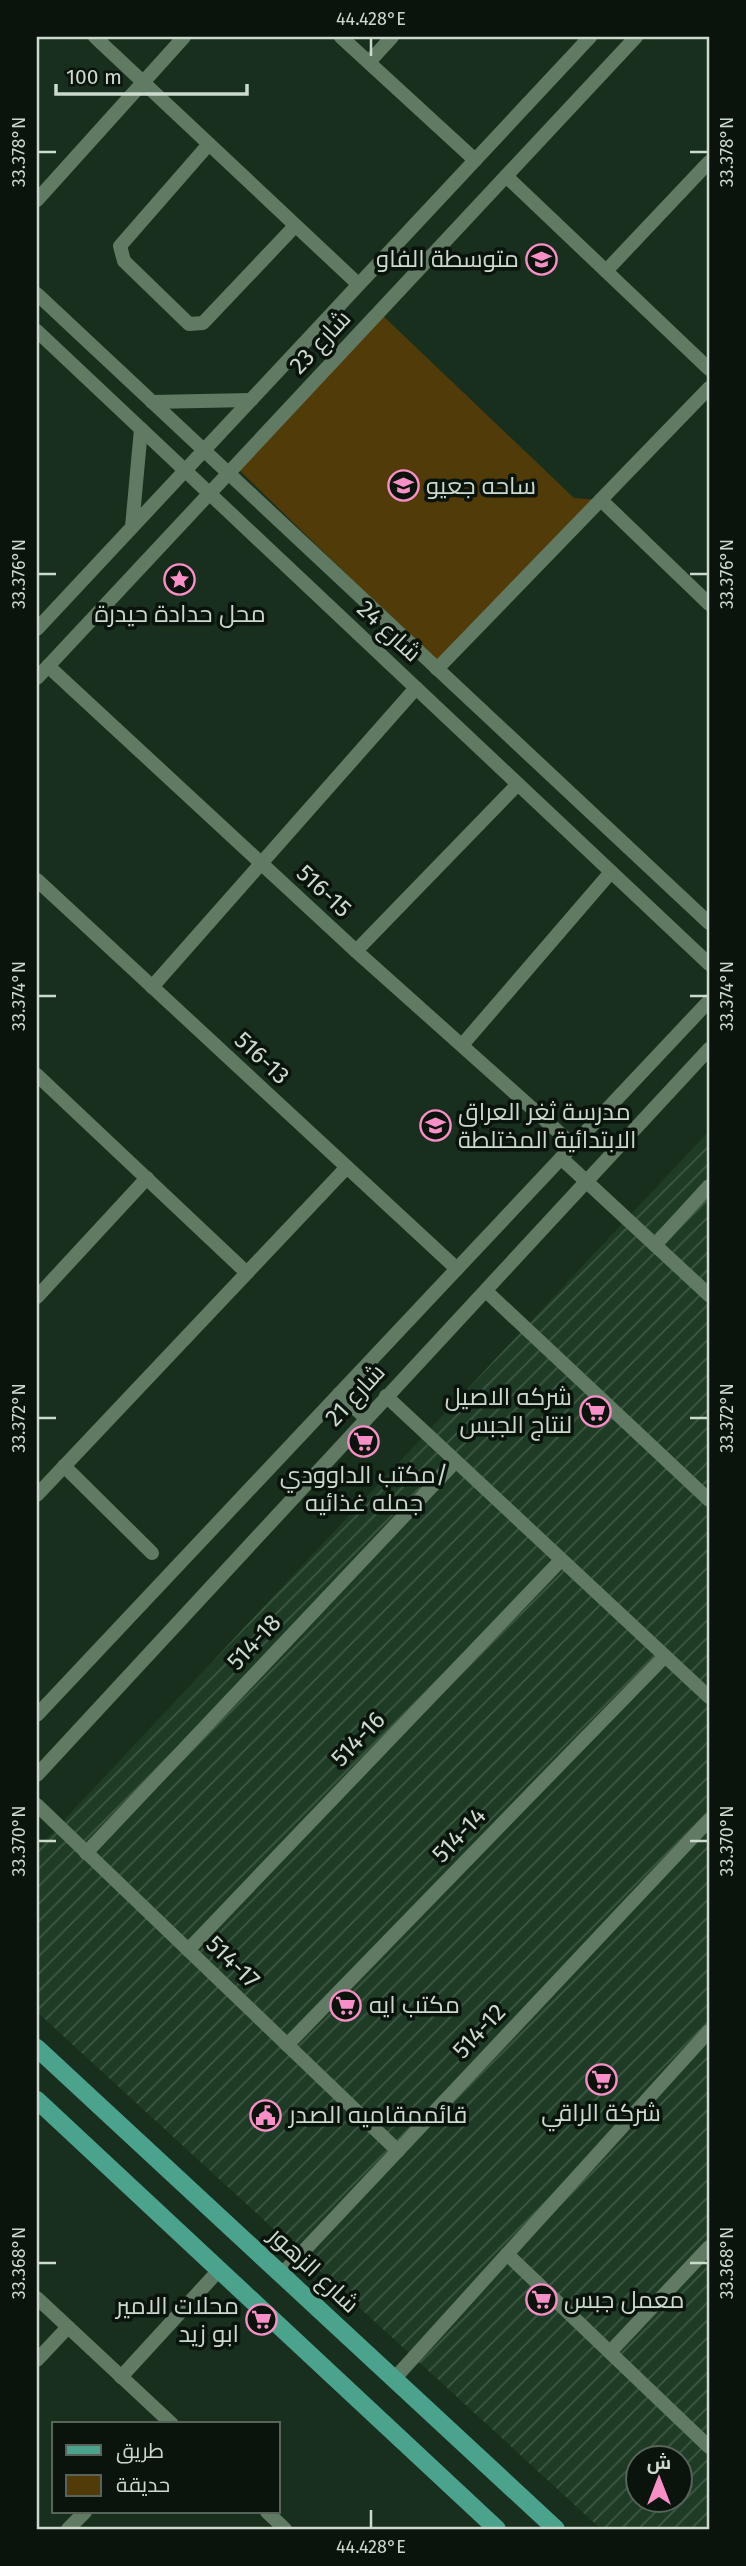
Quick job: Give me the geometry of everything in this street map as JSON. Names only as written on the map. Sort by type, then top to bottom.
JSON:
[{"type":"main road","name":"شارع الزهور","points":[[37,2048],[556,2529]]},
{"type":"main road","points":[[37,2100],[497,2529]]},
{"type":"street","points":[[95,37],[358,285]]},
{"type":"street","points":[[37,200],[184,37]]},
{"type":"street","points":[[341,37],[475,160]]},
{"type":"street","points":[[369,62],[392,37]]},
{"type":"street","name":"شارع 23","points":[[37,629],[590,37]]},
{"type":"street","name":"شارع 23","points":[[37,678],[636,37]]},
{"type":"street","points":[[209,144],[120,246],[124,261],[189,324],[203,323],[295,226]]},
{"type":"street","points":[[606,271],[707,168]]},
{"type":"street","points":[[506,176],[709,369]]},
{"type":"street","name":"شارع 24","points":[[37,294],[709,923]]},
{"type":"street","name":"شارع 24","points":[[37,331],[709,964]]},
{"type":"street","points":[[437,669],[709,388]]},
{"type":"street","points":[[152,402],[251,400]]},
{"type":"street","points":[[132,527],[141,429]]},
{"type":"street","points":[[601,500],[709,604]]},
{"type":"street","name":"516-15","points":[[48,666],[356,951],[463,1044],[573,1146]]},
{"type":"street","points":[[152,987],[416,688]]},
{"type":"street","points":[[356,951],[518,784]]},
{"type":"street","points":[[463,1044],[611,872]]},
{"type":"street","name":"516-13","points":[[37,881],[457,1269]]},
{"type":"street","name":"شارع 21","points":[[37,1715],[709,1001]]},
{"type":"street","name":"شارع 21","points":[[37,1775],[365,1417],[487,1292],[709,1049]]},
{"type":"street","points":[[37,1097],[42,1080],[247,1273]]},
{"type":"street","points":[[561,1158],[709,1296]]},
{"type":"street","points":[[37,1496],[347,1167]]},
{"type":"street","points":[[37,1297],[147,1178]]},
{"type":"street","points":[[655,1245],[709,1186]]},
{"type":"street","points":[[487,1292],[709,1500]]},
{"type":"street","points":[[339,1394],[365,1417]]},
{"type":"street","points":[[386,1396],[709,1697]]},
{"type":"street","name":"514-18","points":[[86,1853],[455,1462]]},
{"type":"street","points":[[64,1466],[152,1553]]},
{"type":"street","name":"514-16","points":[[188,1950],[561,1560]]},
{"type":"street","name":"514-14","points":[[286,2045],[665,1656]]},
{"type":"street","name":"514-17","points":[[37,1805],[398,2151]]},
{"type":"street","name":"514-12","points":[[282,2274],[709,1820]]},
{"type":"street","points":[[395,2378],[709,2031]]},
{"type":"street","points":[[610,2352],[709,2247]]},
{"type":"street","points":[[507,2254],[709,2447]]},
{"type":"street","points":[[121,2377],[220,2269]]},
{"type":"street","points":[[37,2298],[168,2422]]},
{"type":"street","points":[[37,2360],[68,2327]]},
{"type":"street","points":[[68,2529],[83,2514]]},
{"type":"shaded area","points":[[709,1131],[709,2529],[601,2529],[37,2012],[37,1849]]},
{"type":"green space","points":[[379,312],[574,498],[601,500],[436,661],[239,470]]},
{"type":"place","name":"متوسطة الفاو","points":[[542,259]]},
{"type":"place","name":"ساحه جعيو","points":[[403,486]]},
{"type":"place","name":"محل حدادة حيدرة","points":[[180,580]]},
{"type":"place","name":"مدرسة ثغر العراق الابتدائية المختلطة","points":[[435,1126]]},
{"type":"place","name":"شركه الاصيل لنتاج الجبس","points":[[595,1411]]},
{"type":"place","name":"مكتب الداوودي/ جمله غذائيه","points":[[364,1441]]},
{"type":"place","name":"مكتب ايه","points":[[346,2005]]},
{"type":"place","name":"شركة الراقي","points":[[601,2079]]},
{"type":"place","name":"قائممقاميه الصدر","points":[[266,2115]]},
{"type":"place","name":"معمل جبس","points":[[541,2300]]},
{"type":"place","name":"محلات الامير ابو زيد","points":[[262,2320]]}]
